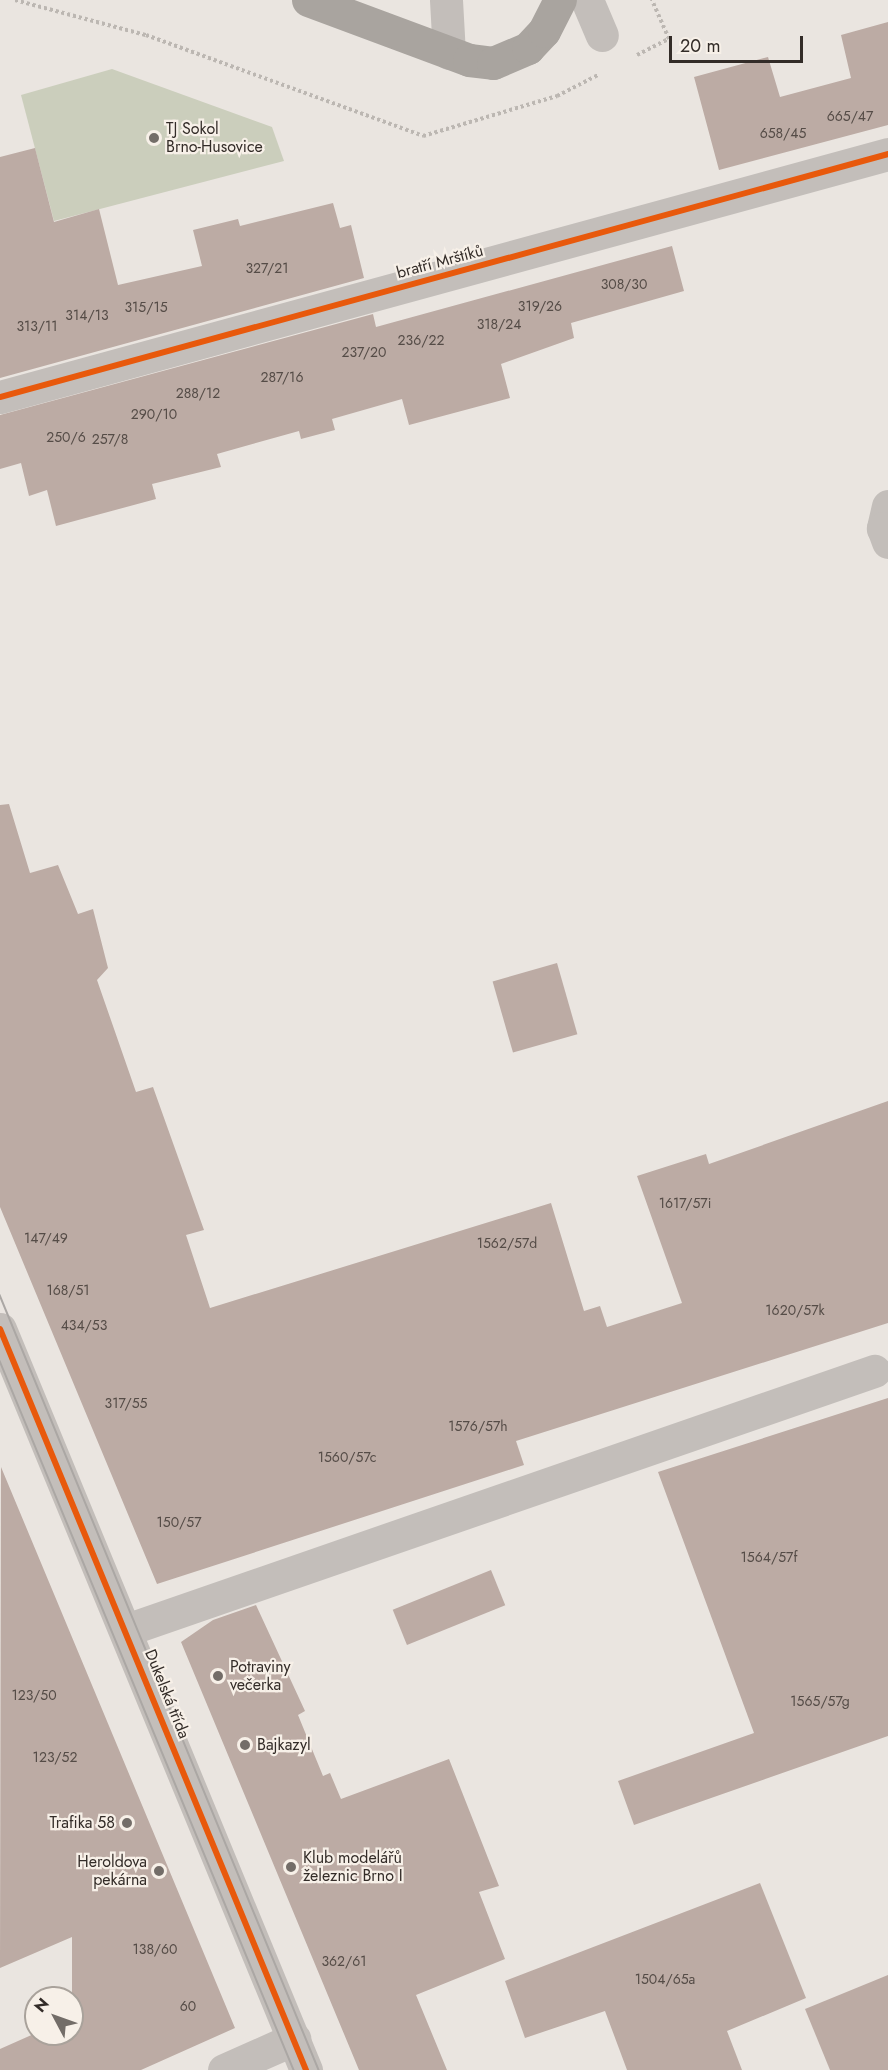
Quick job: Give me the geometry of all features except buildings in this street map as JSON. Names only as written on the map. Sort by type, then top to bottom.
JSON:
[{"type":"highway","points":[[308,0],[449,53],[493,63],[508,60],[544,31],[560,0]]},
{"type":"street","points":[[446,0],[449,53]]},
{"type":"street","points":[[587,0],[602,35]]},
{"type":"street","name":"bratří Mrštíků","points":[[0,397],[888,154]]},
{"type":"street","points":[[888,506],[883,528],[888,543]]},
{"type":"street","name":"Dukelská třída","points":[[0,1329],[306,2070]]},
{"type":"street","points":[[126,1630],[874,1371]]},
{"type":"street","points":[[224,2070],[294,2039]]},
{"type":"path","points":[[15,0],[136,32],[423,136],[556,96],[610,69]]},
{"type":"path","points":[[631,58],[669,39],[652,0]]},
{"type":"green space","name":"TJ Sokol Brno-Husovice","points":[[112,69],[272,127],[284,161],[54,221],[21,95]]},
{"type":"tram line","points":[[0,1295],[319,2070]]},
{"type":"tram line","points":[[0,1361],[294,2070]]},
{"type":"cycle path","points":[[0,397],[888,154]]},
{"type":"cycle path","points":[[0,1329],[306,2070]]},
{"type":"place","name":"TJ Sokol Brno-Husovice","points":[[154,138]]},
{"type":"place","name":"Potraviny večerka","points":[[218,1676]]},
{"type":"place","name":"Bajkazyl","points":[[245,1745]]},
{"type":"place","name":"Trafika 58","points":[[127,1823]]},
{"type":"place","name":"Klub modelářů železnic Brno I","points":[[291,1867]]},
{"type":"place","name":"Heroldova pekárna","points":[[159,1871]]}]
